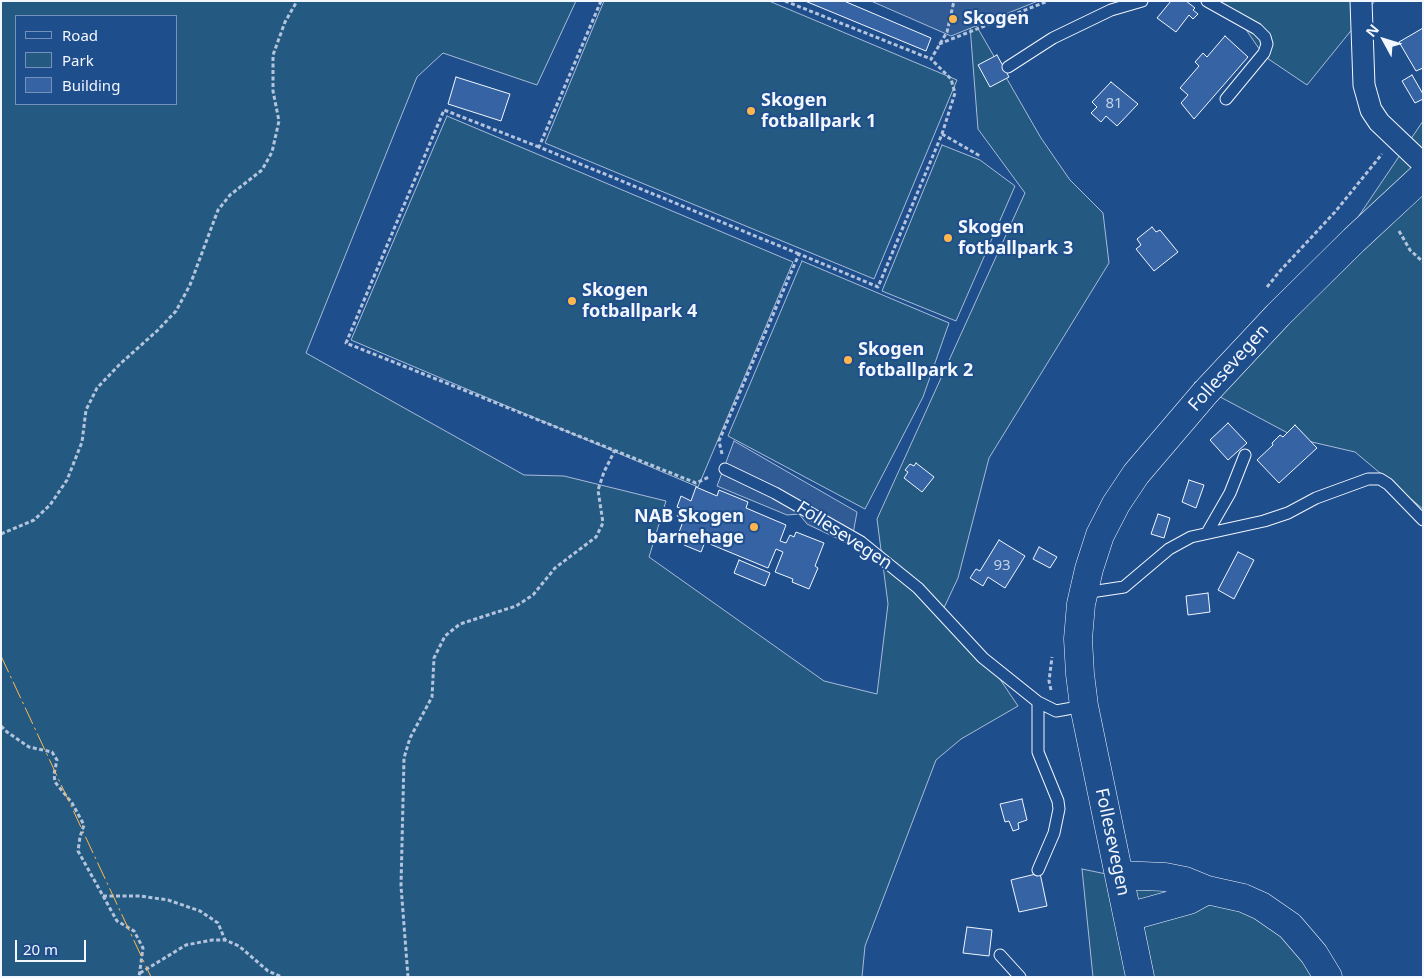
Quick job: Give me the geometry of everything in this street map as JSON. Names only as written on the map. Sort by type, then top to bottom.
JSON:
[{"type":"main road","name":"Follesevegen","points":[[1140,977],[1084,706],[1080,674],[1078,639],[1084,592],[1088,569],[1100,535],[1116,504],[1136,474],[1205,393],[1278,315],[1354,240],[1423,176]]},
{"type":"main road","points":[[1119,875],[1164,877],[1185,881],[1207,890],[1243,898],[1261,906],[1290,926],[1314,954],[1328,977]]},
{"type":"main road","points":[[1128,917],[1190,900],[1207,890]]},
{"type":"street","points":[[1361,1],[1364,33],[1364,85],[1371,110],[1379,122],[1423,164]]},
{"type":"lane","points":[[1008,67],[1053,38],[1111,10],[1142,1]]},
{"type":"lane","points":[[1207,1],[1257,29],[1265,37],[1267,44],[1264,53],[1226,99]]},
{"type":"lane","points":[[1207,533],[1230,493],[1245,455]]},
{"type":"lane","name":"Follesevegen","points":[[725,469],[775,493],[860,542],[918,588],[983,658],[1038,702],[1056,711],[1084,706]]},
{"type":"lane","points":[[1084,592],[1124,587],[1169,549],[1191,537],[1264,521],[1288,513],[1316,498],[1350,484],[1368,479],[1380,479],[1394,489],[1423,520]]},
{"type":"lane","points":[[1038,702],[1038,752],[1058,801],[1059,809],[1054,833],[1038,870]]},
{"type":"lane","points":[[1000,955],[1020,977]]},
{"type":"path","points":[[1,534],[34,520],[50,505],[67,480],[82,442],[86,410],[97,388],[120,364],[158,330],[176,310],[190,285],[218,210],[230,194],[262,170],[272,152],[279,121],[273,91],[273,55],[285,22],[297,1]]},
{"type":"path","points":[[539,147],[601,1]]},
{"type":"path","points":[[785,1],[931,59],[951,79],[955,93],[942,134],[878,287],[799,254],[539,147],[444,110],[346,342],[696,483],[725,469],[719,441],[799,254]]},
{"type":"path","points":[[931,59],[947,32],[954,1]]},
{"type":"path","points":[[939,44],[1048,1]]},
{"type":"path","points":[[942,134],[980,156]]},
{"type":"path","points":[[1384,213],[1400,233],[1410,250],[1423,262]]},
{"type":"path","points":[[408,977],[401,886],[404,758],[410,738],[432,697],[434,658],[445,636],[460,624],[516,606],[533,595],[555,568],[596,537],[602,523],[598,490],[604,472],[615,450]]},
{"type":"path","points":[[1,726],[29,748],[52,752],[57,760],[54,774],[55,782],[72,803],[84,825],[78,851],[117,921],[134,932],[143,948],[139,975]]},
{"type":"path","points":[[103,896],[140,896],[168,900],[200,912],[218,923],[225,940]]},
{"type":"path","points":[[139,975],[186,945],[212,940],[225,940],[239,946],[268,971],[282,977]]},
{"type":"green space","points":[[1,1],[576,1],[537,85],[443,53],[417,77],[306,353],[524,475],[564,476],[666,501],[649,557],[824,681],[877,694],[888,604],[877,519],[1025,193],[978,129],[969,13],[1041,138],[1070,180],[1103,213],[1109,263],[989,458],[958,578],[941,614],[983,654],[1018,706],[961,739],[936,760],[865,946],[862,977],[1,977]]},
{"type":"green space","name":"Skogen fotballpark 1","points":[[604,1],[769,1],[957,80],[874,279],[545,143]]},
{"type":"green space","points":[[1220,1],[1375,1],[1307,85],[1264,56],[1234,12]]},
{"type":"green space","name":"Skogen fotballpark 4","points":[[447,116],[793,262],[698,487],[351,340]]},
{"type":"green space","points":[[1423,121],[1423,509],[1355,452],[1299,439],[1194,383],[1283,328]]},
{"type":"green space","name":"Skogen fotballpark 3","points":[[942,145],[980,160],[1015,186],[956,321],[882,291]]},
{"type":"green space","name":"Skogen fotballpark 2","points":[[802,261],[949,323],[923,397],[865,509],[728,436]]},
{"type":"green space","points":[[1082,869],[1280,910],[1328,977],[1093,977]]},
{"type":"shaded area","name":"Skogen","points":[[871,1],[1038,1],[951,36]]},
{"type":"shaded area","points":[[734,441],[857,512],[851,545],[807,524],[799,514],[787,515],[717,486]]},
{"type":"building","points":[[805,1],[844,1],[931,38],[926,51]]},
{"type":"building","points":[[1171,1],[1186,1],[1195,8],[1193,10],[1198,14],[1193,19],[1189,15],[1176,32],[1157,18]]},
{"type":"building","points":[[1423,28],[1423,68],[1416,71],[1399,42]]},
{"type":"building","points":[[1225,36],[1248,57],[1194,119],[1181,103],[1188,95],[1180,88],[1199,66],[1195,62],[1203,53],[1207,57]]},
{"type":"building","points":[[997,55],[1009,77],[990,87],[978,65]]},
{"type":"building","points":[[1412,75],[1423,94],[1423,99],[1415,103],[1402,81]]},
{"type":"building","points":[[456,77],[510,94],[501,121],[448,104]]},
{"type":"building","points":[[1111,82],[1138,104],[1117,126],[1106,116],[1101,122],[1091,113],[1097,107],[1092,102]]},
{"type":"building","points":[[1152,227],[1156,232],[1160,230],[1178,252],[1154,271],[1136,249],[1141,245],[1137,239]]},
{"type":"building","points":[[1228,423],[1247,443],[1228,460],[1210,440]]},
{"type":"building","points":[[1295,425],[1317,448],[1279,483],[1257,460],[1273,445],[1272,443],[1280,435],[1283,437]]},
{"type":"building","points":[[916,463],[934,477],[922,492],[904,478],[908,472],[905,470],[910,464],[914,466]]},
{"type":"building","points":[[1189,480],[1204,485],[1196,508],[1182,502]]},
{"type":"building","points":[[696,487],[717,496],[719,490],[748,502],[746,508],[786,525],[780,541],[786,543],[790,535],[794,537],[796,532],[824,543],[815,566],[818,568],[809,589],[792,582],[793,579],[775,572],[783,552],[776,549],[768,568],[705,542],[701,552],[684,545],[689,536],[679,532],[684,519],[677,516],[680,508],[677,507],[681,496],[691,501]]},
{"type":"building","points":[[1158,514],[1170,518],[1164,538],[1151,534]]},
{"type":"building","points":[[999,540],[1025,556],[1005,588],[988,577],[983,586],[970,578],[976,569],[980,571]]},
{"type":"building","points":[[1039,547],[1057,557],[1050,568],[1033,559]]},
{"type":"building","points":[[1238,552],[1254,560],[1234,599],[1218,590]]},
{"type":"building","points":[[739,560],[770,573],[765,586],[734,573]]},
{"type":"building","points":[[1208,593],[1210,612],[1188,615],[1186,596]]},
{"type":"building","points":[[1022,799],[1027,820],[1018,823],[1019,829],[1013,831],[1009,821],[1005,822],[1000,804]]},
{"type":"building","points":[[1040,873],[1047,906],[1019,912],[1011,880]]},
{"type":"building","points":[[967,927],[992,930],[989,956],[963,953]]},
{"type":"power","points":[[1,656],[151,977]]},
{"type":"place","name":"Skogen","points":[[953,19]]},
{"type":"place","name":"Skogen fotballpark 1","points":[[751,111]]},
{"type":"place","name":"Skogen fotballpark 3","points":[[948,238]]},
{"type":"place","name":"Skogen fotballpark 4","points":[[572,301]]},
{"type":"place","name":"Skogen fotballpark 2","points":[[848,360]]},
{"type":"place","name":"NAB Skogen barnehage","points":[[754,527]]}]
